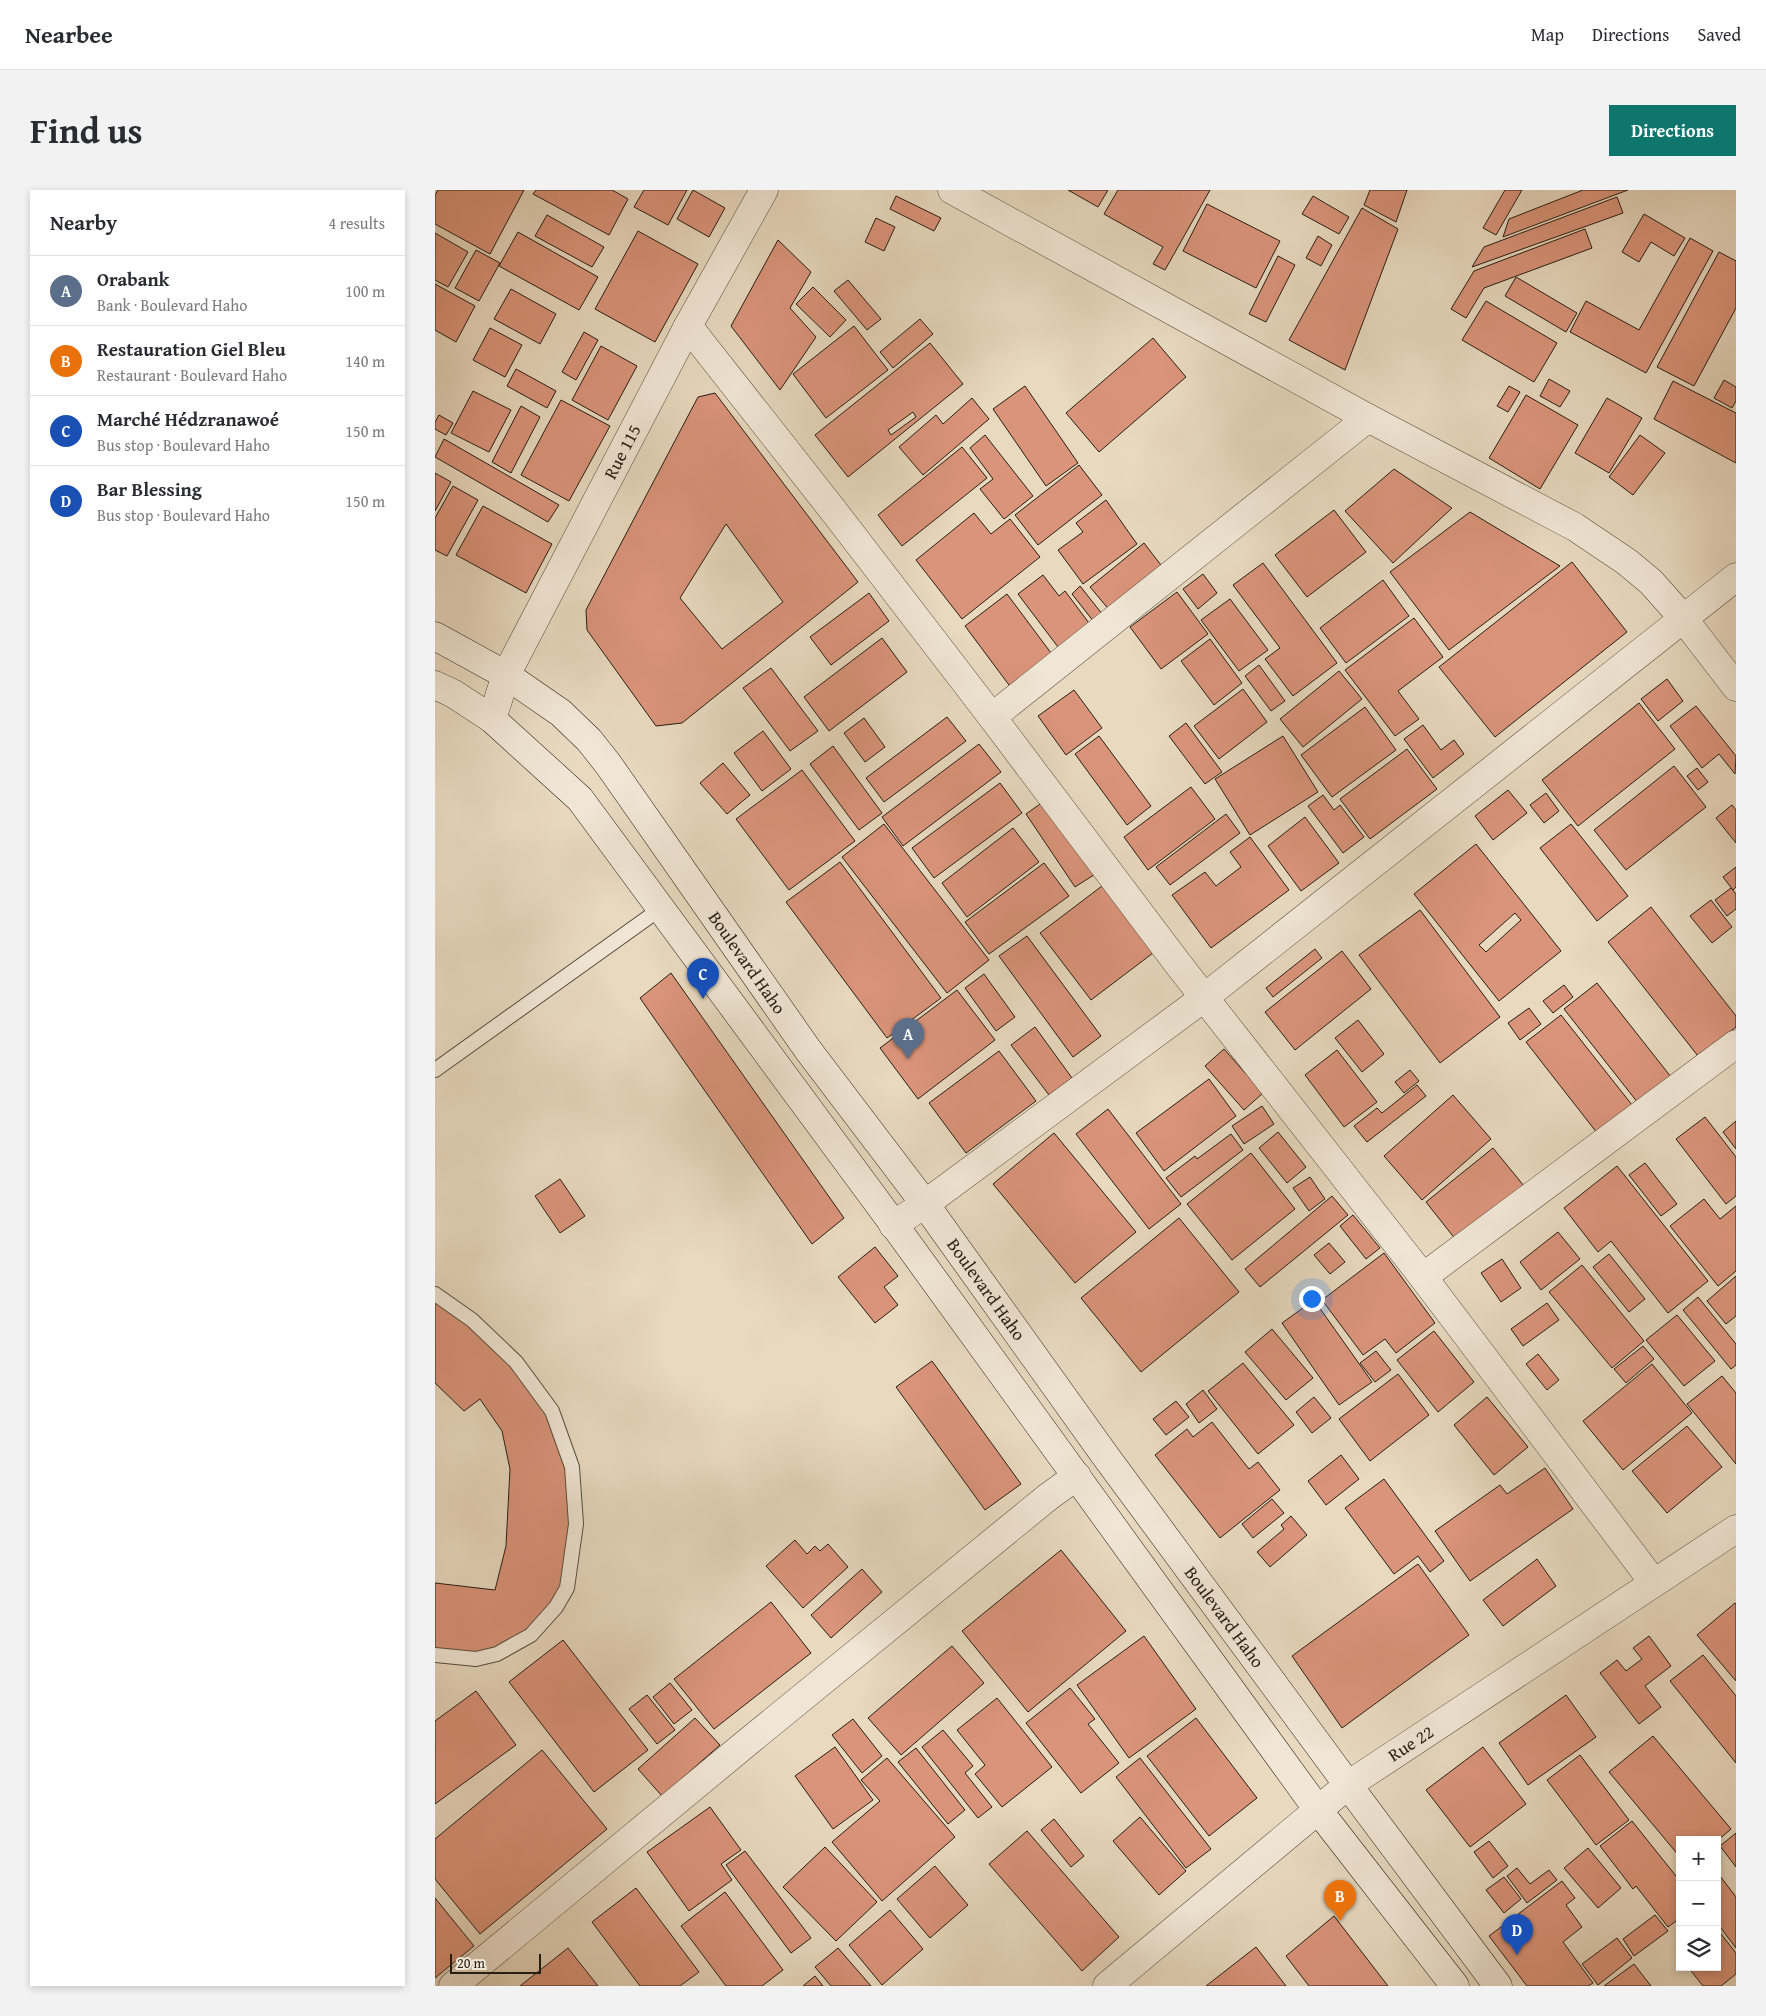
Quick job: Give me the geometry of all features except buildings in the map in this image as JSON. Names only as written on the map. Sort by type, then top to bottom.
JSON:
[{"type":"street","name":"Rue 115","points":[[492,719],[506,675],[688,326],[764,190]]},
{"type":"street","points":[[952,190],[1368,418],[1575,527],[1640,572],[1683,618],[1736,688]]},
{"type":"street","points":[[688,326],[993,717],[1178,964],[1423,1277],[1654,1582]]},
{"type":"street","points":[[993,717],[1368,418]]},
{"type":"street","points":[[893,1225],[925,1204],[1205,997],[1736,577]]},
{"type":"street","name":"Boulevard Haho","points":[[435,636],[506,675],[561,713],[589,740],[808,1050],[925,1204],[1104,1454],[1498,1986]]},
{"type":"street","name":"Boulevard Haho","points":[[435,685],[454,694],[492,719],[580,800],[1077,1476],[1318,1810],[1455,1986]]},
{"type":"street","points":[[1423,1277],[1736,1044]]},
{"type":"street","points":[[453,1986],[787,1710],[1048,1497],[1077,1476]]},
{"type":"street","name":"Rue 22","points":[[1107,1986],[1348,1785],[1736,1529]]},
{"type":"lane","points":[[435,1070],[660,909]]},
{"type":"lane","points":[[435,1294],[472,1320],[516,1362],[552,1411],[571,1467],[576,1524],[567,1588],[556,1607],[531,1635],[497,1654],[476,1660],[435,1655]]},
{"type":"place","name":"Marché Hédzranawoé","points":[[703,999]]},
{"type":"place","name":"Orabank","points":[[908,1059]]},
{"type":"place","name":"Restauration Giel Bleu","points":[[1340,1921]]},
{"type":"place","name":"Bar Blessing","points":[[1517,1955]]}]
